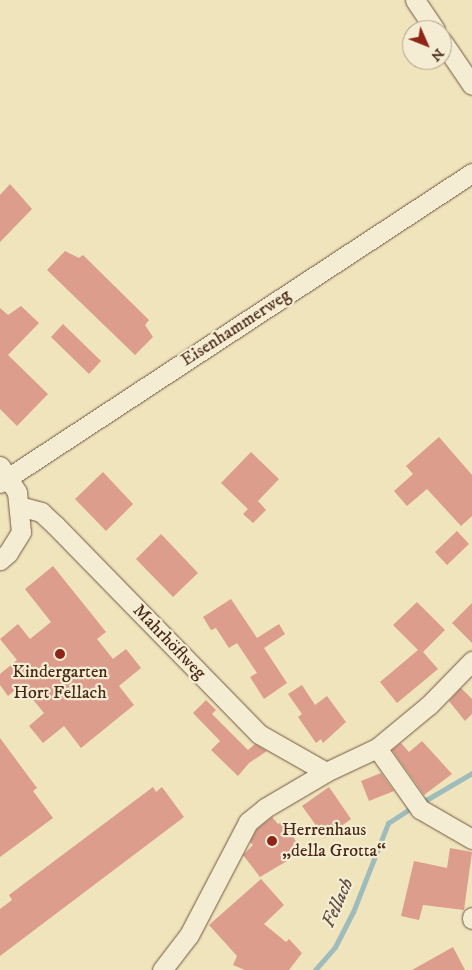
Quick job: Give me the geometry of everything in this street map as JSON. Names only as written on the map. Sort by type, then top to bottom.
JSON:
[{"type":"street","points":[[415,0],[428,20]]},
{"type":"street","points":[[452,56],[472,85]]},
{"type":"street","name":"Eisenhammerweg","points":[[3,476],[472,173]]},
{"type":"street","points":[[0,560],[8,553],[21,532],[17,492],[3,476]]},
{"type":"street","name":"Mahrhöflweg","points":[[19,506],[40,512],[55,525],[259,734],[326,772]]},
{"type":"street","points":[[162,970],[189,936],[248,822],[265,808],[326,772],[377,748],[429,705],[472,661]]},
{"type":"street","points":[[377,748],[415,804],[472,839]]},
{"type":"building","points":[[10,184],[32,209],[0,242],[0,195]]},
{"type":"building","points":[[65,251],[79,258],[83,255],[149,320],[145,325],[153,337],[135,355],[47,270]]},
{"type":"building","points":[[21,306],[39,323],[8,355],[48,394],[17,426],[0,409],[0,308],[8,315]]},
{"type":"building","points":[[63,324],[101,361],[89,374],[51,337]]},
{"type":"building","points":[[439,437],[472,475],[472,516],[461,526],[427,489],[407,506],[394,491],[413,474],[406,466]]},
{"type":"building","points":[[251,452],[279,479],[258,501],[266,510],[253,523],[243,514],[248,509],[221,483]]},
{"type":"building","points":[[103,472],[133,504],[106,531],[75,499]]},
{"type":"building","points":[[457,531],[469,544],[447,565],[435,552]]},
{"type":"building","points":[[161,534],[198,573],[173,597],[136,559]]},
{"type":"building","name":"Kindergarten Hort Fellach","points":[[53,566],[106,632],[97,639],[113,659],[126,649],[141,668],[119,686],[134,705],[81,748],[64,726],[43,743],[29,726],[44,713],[21,685],[8,696],[0,685],[0,674],[17,660],[0,639],[18,624],[30,639],[51,622],[25,589]]},
{"type":"building","points":[[231,599],[257,638],[279,624],[285,634],[264,648],[287,683],[264,699],[250,677],[257,673],[237,643],[229,648],[216,628],[211,630],[203,617]]},
{"type":"building","points":[[417,602],[445,630],[423,652],[438,669],[397,703],[380,682],[418,650],[393,625]]},
{"type":"building","points":[[472,603],[472,643],[452,623]]},
{"type":"building","points":[[302,685],[315,705],[327,696],[346,722],[323,743],[321,739],[316,743],[298,717],[302,714],[288,694]]},
{"type":"building","points":[[461,688],[472,699],[472,714],[465,721],[449,701]]},
{"type":"building","points":[[206,700],[216,710],[212,714],[248,750],[255,744],[267,751],[249,763],[238,776],[211,750],[220,741],[193,713]]},
{"type":"building","points":[[0,738],[37,788],[33,791],[53,818],[0,857]]},
{"type":"building","points":[[422,741],[452,774],[424,795],[392,750],[401,743],[409,752]]},
{"type":"building","points":[[381,773],[394,791],[369,801],[361,781]]},
{"type":"building","points":[[153,787],[156,792],[162,787],[184,817],[0,956],[0,909],[12,900],[9,895]]},
{"type":"building","points":[[329,787],[351,819],[325,838],[302,806]]},
{"type":"building","name":"Herrenhaus „della Grotta“","points":[[272,817],[278,824],[284,821],[302,852],[260,877],[243,855],[253,845],[250,842],[257,829]]},
{"type":"building","points":[[450,848],[472,852],[464,910],[423,905],[419,920],[401,916],[414,861],[447,868]]},
{"type":"building","points":[[261,879],[284,905],[264,924],[286,942],[289,939],[302,953],[289,970],[245,970],[233,965],[237,956],[209,925]]},
{"type":"building","points":[[453,947],[465,970],[412,970]]},
{"type":"waterway","name":"Fellach","points":[[421,803],[472,773]]},
{"type":"waterway","name":"Fellach","points":[[315,970],[335,947],[353,912],[388,823],[413,807]]},
{"type":"place","name":"Kindergarten Hort Fellach","points":[[60,654]]},
{"type":"place","name":"Herrenhaus „della Grotta“","points":[[272,841]]}]
